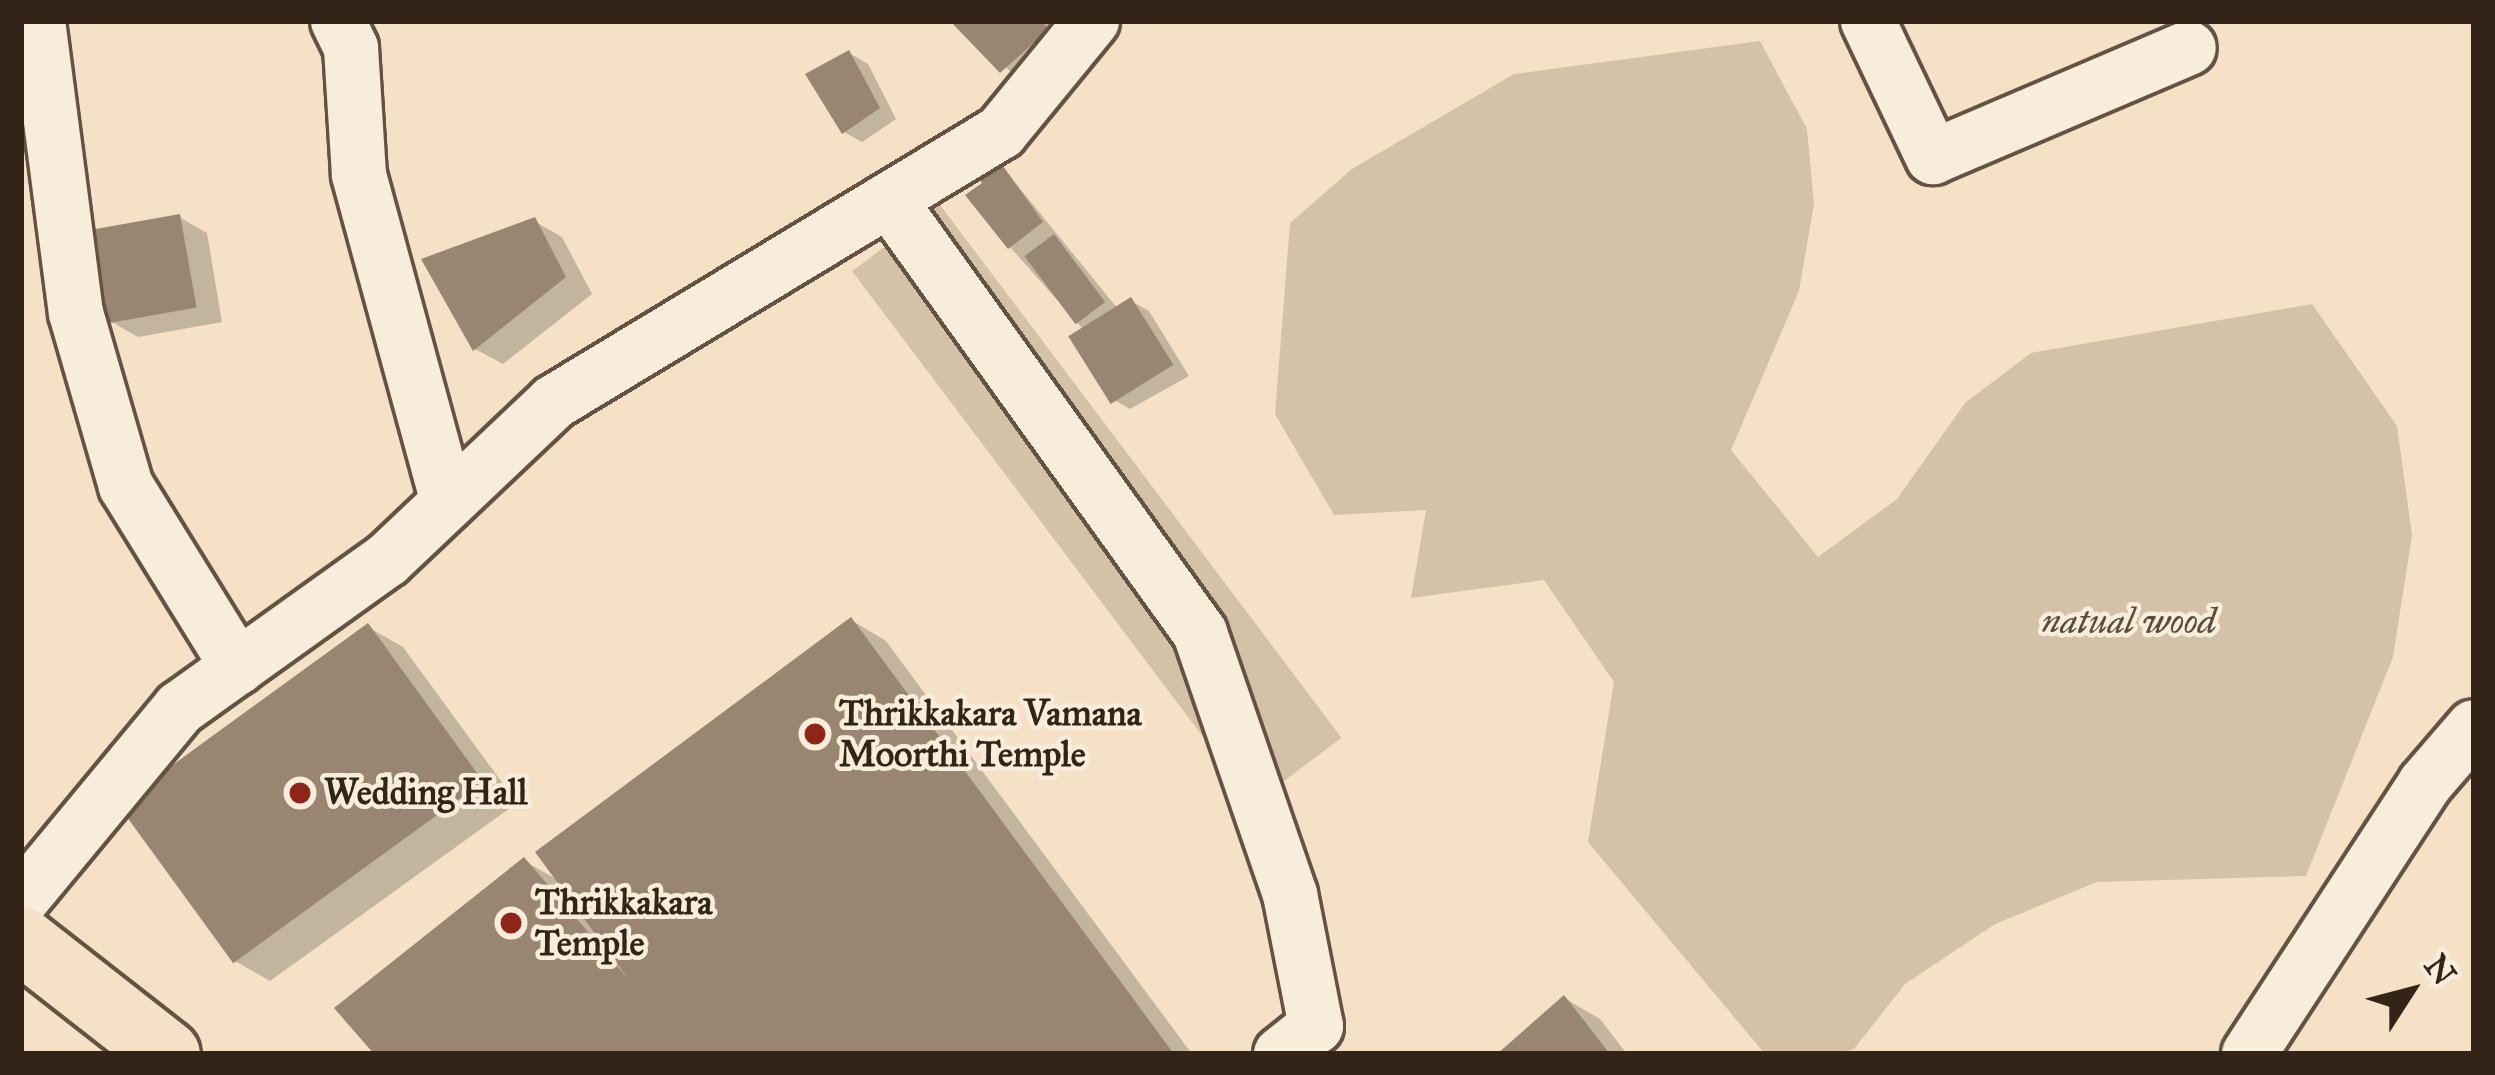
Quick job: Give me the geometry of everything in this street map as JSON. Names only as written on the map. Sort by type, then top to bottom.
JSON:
[{"type":"main road","points":[[21,940],[166,1054]]},
{"type":"street","points":[[38,21],[76,313],[126,486],[238,668]]},
{"type":"street","points":[[338,21],[351,48],[358,176],[448,502]]},
{"type":"street","points":[[21,900],[180,708],[238,668],[448,502],[554,402],[1001,132],[1092,21]]},
{"type":"street","points":[[1868,21],[1933,157],[2189,48]]},
{"type":"street","points":[[889,200],[1200,633],[1290,894],[1312,1004],[1316,1026],[1281,1054]]},
{"type":"street","points":[[2248,1054],[2464,756]]},
{"type":"green space","name":"natual wood","points":[[1760,41],[1807,129],[1814,204],[1799,291],[1731,450],[1818,557],[1897,499],[1965,403],[2031,353],[2312,304],[2397,426],[2412,535],[2393,657],[2306,876],[2097,882],[1995,924],[1905,984],[1854,1049],[1836,1054],[1765,1054],[1588,842],[1614,682],[1544,580],[1411,598],[1426,510],[1334,515],[1275,414],[1290,223],[1352,169],[1514,74]]},
{"type":"green space","points":[[940,205],[1341,738],[1254,804],[852,271]]},
{"type":"building","points":[[950,21],[1041,21],[1049,29],[1000,73]]},
{"type":"building","points":[[849,50],[880,108],[842,134],[805,74]]},
{"type":"building","points":[[995,155],[1043,222],[1008,249],[965,195],[982,183],[973,170]]},
{"type":"building","points":[[180,214],[196,308],[108,323],[91,230]]},
{"type":"building","points":[[535,217],[566,277],[473,351],[421,259]]},
{"type":"building","points":[[1054,234],[1105,302],[1076,324],[1024,256]]},
{"type":"building","points":[[1131,297],[1173,365],[1111,404],[1068,336]]},
{"type":"building","name":"Thrikkakara Vamana Moorthi Temple","points":[[851,617],[1174,1054],[374,1054],[334,1008],[524,857],[629,980],[535,852]]},
{"type":"building","name":"Wedding Hall","points":[[368,623],[483,782],[233,963],[118,805]]},
{"type":"building","points":[[1564,995],[1610,1054],[1497,1054]]},
{"type":"place","name":"Thrikkakara Vamana Moorthi Temple","points":[[815,734]]},
{"type":"place","name":"Wedding Hall","points":[[300,793]]},
{"type":"place","name":"Thrikkakara Temple","points":[[511,923]]}]
